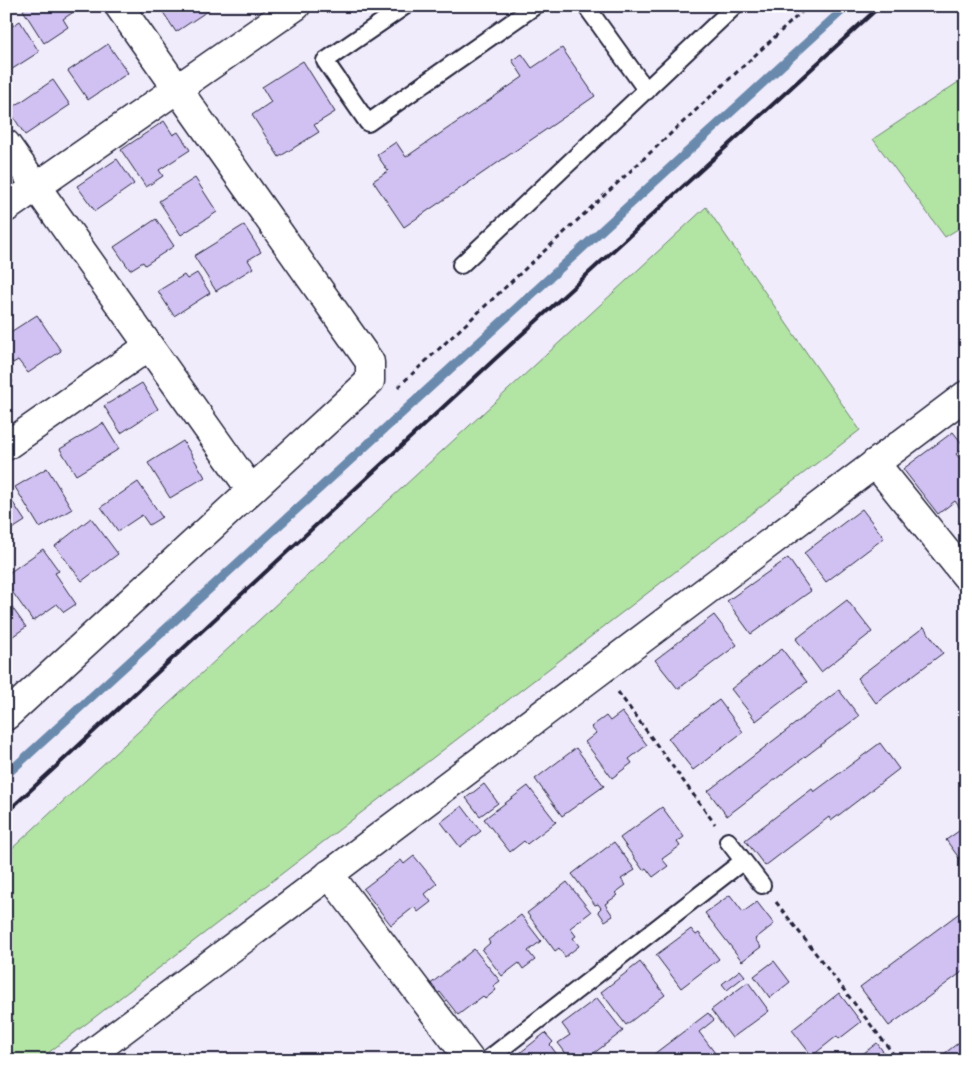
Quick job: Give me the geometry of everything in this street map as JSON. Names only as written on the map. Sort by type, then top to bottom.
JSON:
[{"type":"street","points":[[6,716],[370,381],[370,362],[119,6]]},
{"type":"street","points":[[6,208],[296,6]]},
{"type":"street","points":[[6,144],[251,490]]},
{"type":"street","points":[[6,446],[149,346]]},
{"type":"street","points":[[83,1060],[966,395]]},
{"type":"street","points":[[875,463],[966,576]]},
{"type":"street","points":[[329,874],[470,1060]]},
{"type":"lane","points":[[405,6],[325,61],[368,123],[535,6]]},
{"type":"lane","points":[[586,6],[647,91]]},
{"type":"lane","points":[[461,265],[735,6]]},
{"type":"lane","points":[[728,841],[762,885]]},
{"type":"lane","points":[[487,1060],[743,861]]},
{"type":"path","points":[[392,393],[808,6]]},
{"type":"path","points":[[602,669],[728,841]]},
{"type":"path","points":[[762,885],[898,1060]]},
{"type":"green space","points":[[966,77],[966,224],[945,237],[873,139]]},
{"type":"green space","points":[[706,207],[860,430],[39,1060],[6,1060],[6,854]]},
{"type":"building","points":[[28,6],[72,6],[75,11],[63,19],[68,27],[44,43],[23,10]]},
{"type":"building","points":[[159,6],[215,6],[176,32]]},
{"type":"building","points":[[20,21],[39,52],[6,73],[6,30]]},
{"type":"building","points":[[108,44],[128,73],[88,100],[68,71]]},
{"type":"building","points":[[562,48],[595,96],[404,227],[373,181],[388,171],[377,155],[396,142],[406,157],[523,77],[512,60],[522,54],[532,68]]},
{"type":"building","points":[[303,61],[335,112],[314,125],[319,132],[279,157],[252,115],[271,102],[262,87]]},
{"type":"building","points":[[53,80],[70,105],[25,135],[9,110]]},
{"type":"building","points":[[164,121],[173,135],[178,132],[190,150],[159,170],[163,176],[146,187],[121,150]]},
{"type":"building","points":[[117,159],[134,184],[95,211],[77,186]]},
{"type":"building","points":[[195,178],[217,212],[181,235],[159,201]]},
{"type":"building","points":[[156,219],[174,246],[145,265],[143,262],[130,270],[114,247]]},
{"type":"building","points":[[244,225],[261,252],[248,260],[253,268],[216,291],[194,256]]},
{"type":"building","points":[[197,273],[210,293],[174,316],[158,291],[184,275],[187,279]]},
{"type":"building","points":[[37,315],[61,351],[28,373],[18,360],[13,363],[6,352],[6,335]]},
{"type":"building","points":[[6,371],[13,382],[6,386]]},
{"type":"building","points":[[142,383],[158,409],[121,433],[104,406]]},
{"type":"building","points":[[103,423],[119,449],[76,475],[60,449]]},
{"type":"building","points":[[953,432],[965,447],[956,454],[966,466],[966,504],[960,508],[955,501],[938,514],[903,469]]},
{"type":"building","points":[[183,441],[205,477],[170,498],[148,463]]},
{"type":"building","points":[[47,468],[72,509],[40,528],[15,487]]},
{"type":"building","points":[[138,482],[162,517],[149,525],[142,515],[118,531],[101,507]]},
{"type":"building","points":[[8,495],[25,521],[6,533],[6,496]]},
{"type":"building","points":[[862,509],[884,538],[826,582],[804,553]]},
{"type":"building","points":[[91,518],[118,554],[82,581],[55,546]]},
{"type":"building","points":[[43,549],[59,571],[55,573],[76,604],[64,612],[57,604],[33,621],[6,583],[6,575]]},
{"type":"building","points":[[788,558],[811,591],[751,634],[727,601]]},
{"type":"building","points":[[6,599],[26,627],[6,641]]},
{"type":"building","points":[[847,600],[872,632],[821,672],[796,639]]},
{"type":"building","points":[[714,615],[737,645],[678,689],[655,660]]},
{"type":"building","points":[[924,627],[943,653],[876,703],[857,678]]},
{"type":"building","points":[[782,649],[807,682],[756,721],[731,689]]},
{"type":"building","points":[[839,690],[859,716],[727,816],[708,791]]},
{"type":"building","points":[[719,700],[743,732],[693,770],[668,738]]},
{"type":"building","points":[[622,712],[647,745],[629,759],[632,763],[612,778],[585,742],[596,733],[591,727],[606,716],[610,721]]},
{"type":"building","points":[[880,743],[899,769],[831,821],[829,817],[765,866],[745,840],[812,789],[814,792]]},
{"type":"building","points":[[576,748],[604,786],[562,816],[535,779]]},
{"type":"building","points":[[484,784],[498,803],[480,816],[466,798]]},
{"type":"building","points":[[528,786],[556,822],[527,844],[524,841],[510,852],[484,819]]},
{"type":"building","points":[[462,806],[481,831],[460,847],[441,822]]},
{"type":"building","points":[[662,807],[684,837],[677,842],[680,846],[662,859],[668,866],[653,877],[646,868],[643,870],[620,838]]},
{"type":"building","points":[[966,826],[966,860],[962,862],[946,840]]},
{"type":"building","points":[[614,842],[635,870],[621,879],[626,885],[615,893],[618,895],[605,904],[613,916],[605,921],[598,911],[601,908],[598,904],[595,905],[572,874]]},
{"type":"building","points":[[414,856],[437,884],[425,894],[431,902],[418,912],[414,907],[391,925],[363,889],[401,860],[404,864]]},
{"type":"building","points":[[567,882],[591,912],[570,928],[576,936],[573,938],[579,946],[565,957],[559,948],[555,951],[527,913]]},
{"type":"building","points":[[730,895],[743,912],[757,902],[774,924],[755,939],[761,947],[742,961],[705,913]]},
{"type":"building","points":[[966,908],[966,969],[889,1026],[860,987]]},
{"type":"building","points":[[521,915],[541,941],[528,951],[535,960],[523,969],[519,963],[502,976],[482,950],[490,943],[488,940]]},
{"type":"building","points":[[691,929],[696,935],[699,933],[719,959],[681,988],[656,955]]},
{"type":"building","points":[[474,949],[500,981],[493,986],[496,990],[485,999],[483,996],[458,1015],[440,992],[435,995],[428,986]]},
{"type":"building","points":[[774,961],[790,982],[770,998],[754,976]]},
{"type":"building","points":[[640,962],[665,995],[626,1025],[601,992]]},
{"type":"building","points":[[740,970],[745,976],[727,990],[722,984]]},
{"type":"building","points":[[748,982],[769,1011],[732,1038],[711,1010]]},
{"type":"building","points":[[839,993],[861,1022],[839,1039],[837,1036],[812,1056],[792,1030]]},
{"type":"building","points":[[597,998],[623,1031],[585,1060],[571,1060],[558,1043],[570,1035],[562,1024]]},
{"type":"building","points":[[708,1013],[714,1020],[699,1032],[715,1053],[706,1060],[659,1060],[654,1054]]},
{"type":"building","points":[[545,1033],[553,1042],[550,1045],[561,1060],[511,1060]]},
{"type":"building","points":[[966,1037],[966,1060],[936,1060]]},
{"type":"building","points":[[877,1043],[889,1060],[862,1060],[860,1056]]},
{"type":"waterway","points":[[6,775],[847,6]]},
{"type":"railway","points":[[6,813],[496,358],[880,6]]}]
